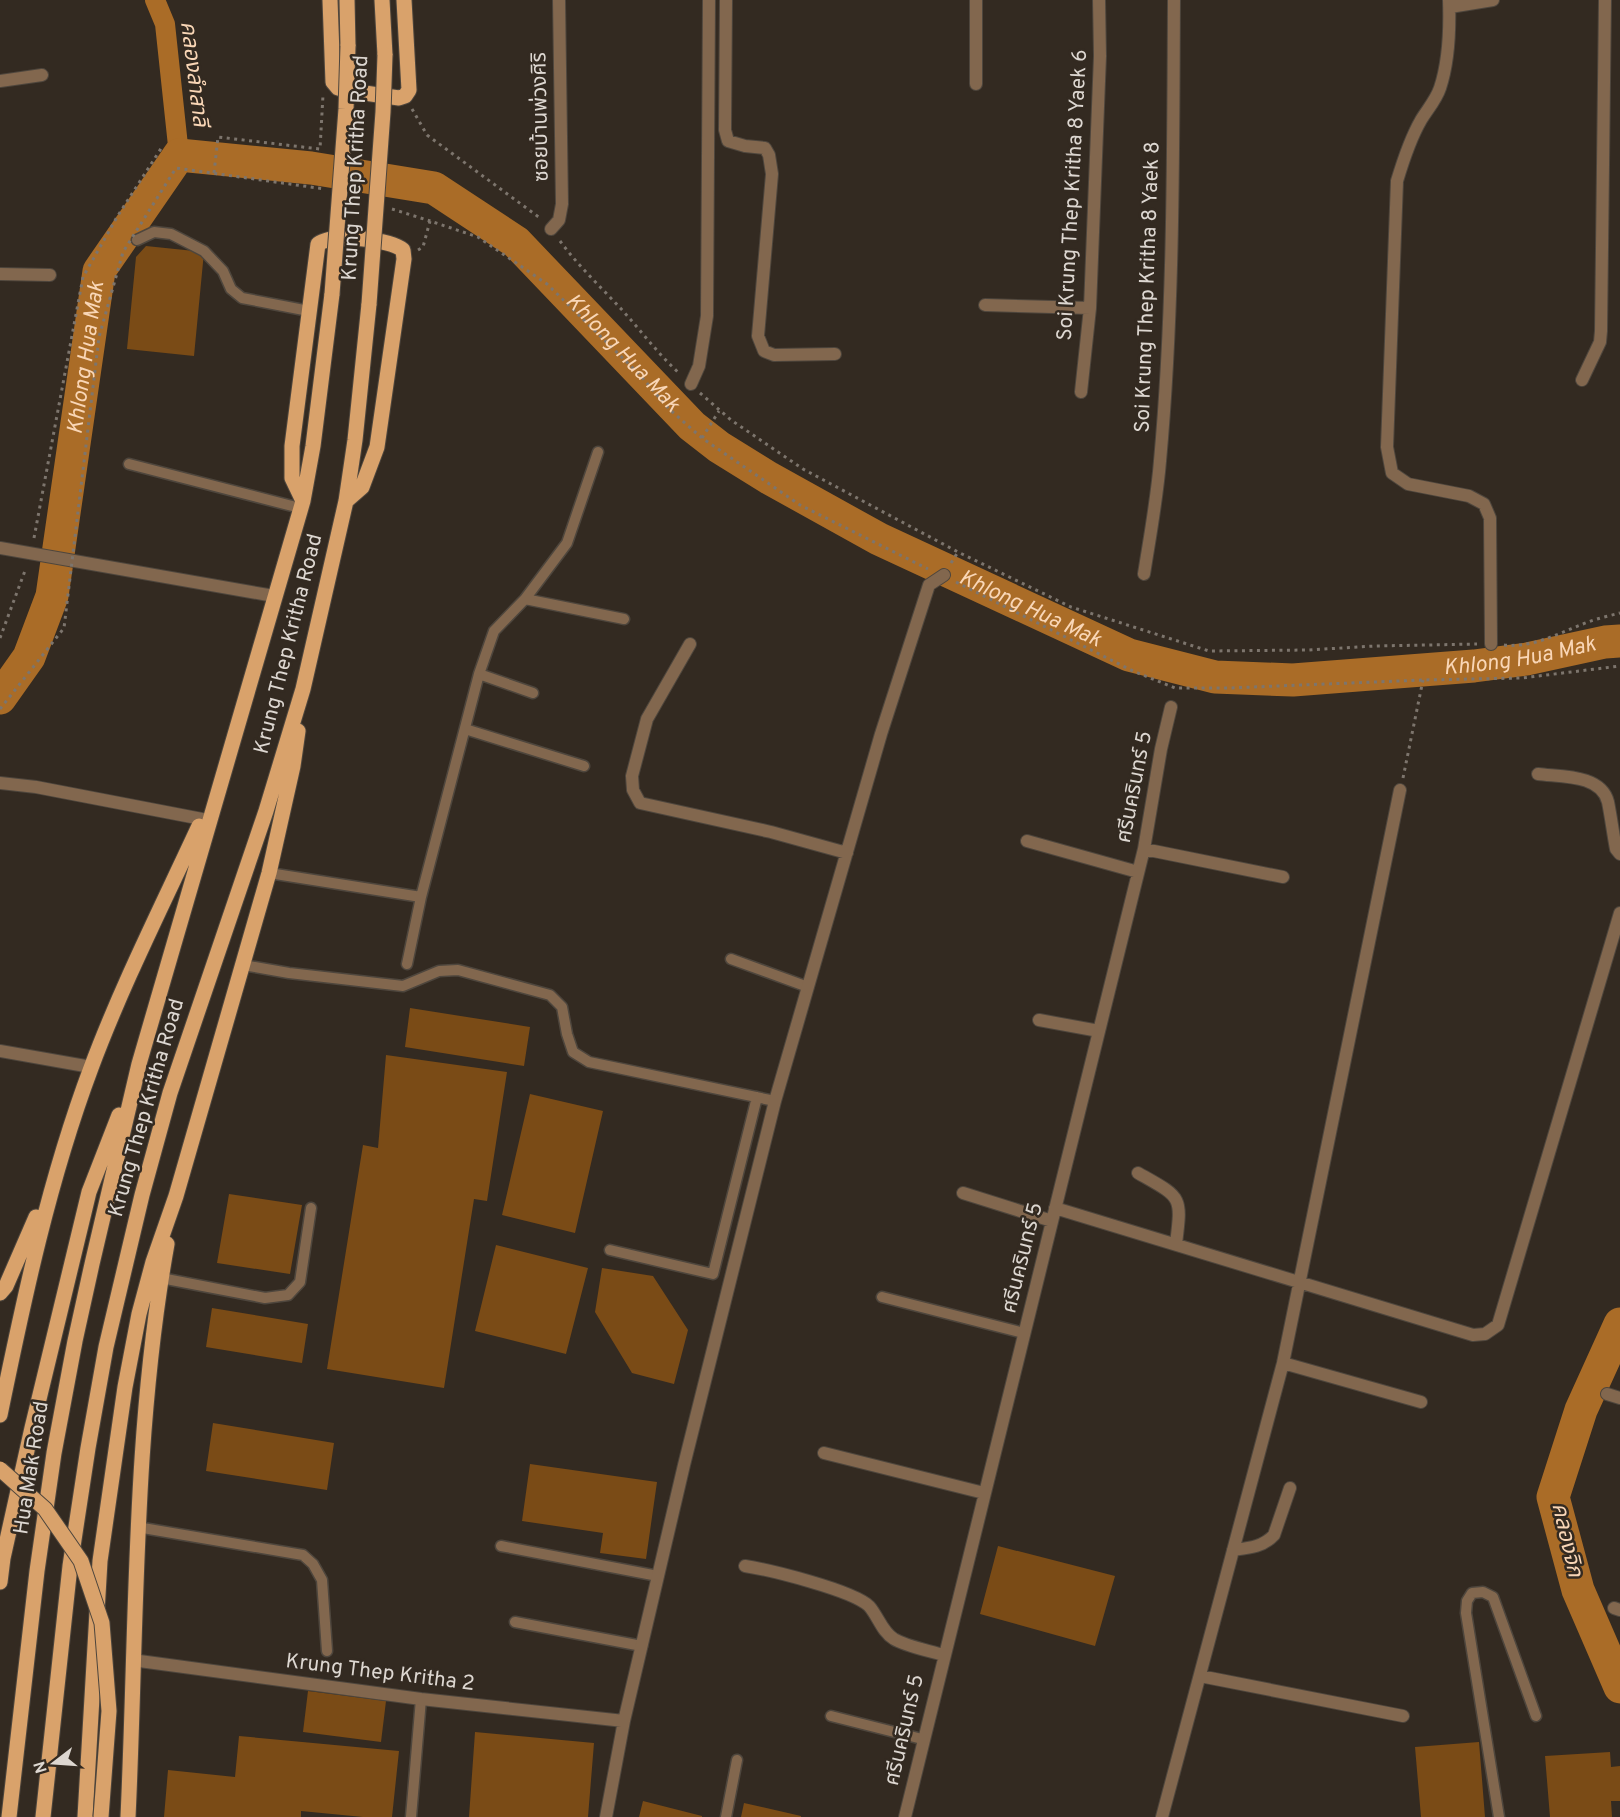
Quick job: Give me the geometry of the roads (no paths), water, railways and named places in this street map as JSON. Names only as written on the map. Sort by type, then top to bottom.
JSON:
[{"type":"main road","points":[[330,0],[333,82],[338,88],[344,90],[399,98],[405,96],[408,90],[404,0]]},
{"type":"main road","name":"Krung Thep Kritha Road","points":[[75,1341],[139,1064],[301,504],[313,446],[332,294],[346,109],[347,0]]},
{"type":"main road","name":"Krung Thep Kritha Road","points":[[43,1817],[70,1566],[106,1347],[142,1195],[170,1093],[255,843],[303,689],[346,501],[355,440],[369,304],[383,112],[385,55],[382,0]]},
{"type":"main road","points":[[301,504],[291,478],[292,446],[318,244],[324,240],[356,239],[392,243],[403,250],[404,259],[377,447],[362,487],[346,501]]},
{"type":"main road","points":[[85,1817],[100,1561],[111,1472],[139,1314],[153,1262],[176,1196],[269,873],[293,766],[303,689]]},
{"type":"main road","points":[[0,1415],[26,1290],[45,1216],[92,1067],[124,990],[220,780]]},
{"type":"main road","points":[[0,1582],[3,1558],[32,1428],[89,1192],[139,1064]]},
{"type":"main road","points":[[0,1293],[6,1286],[27,1241],[69,1136]]},
{"type":"main road","points":[[128,1817],[137,1527],[150,1359],[161,1278],[176,1196]]},
{"type":"main road","name":"Hua Mak Road","points":[[9,1817],[37,1571],[54,1453],[75,1341]]},
{"type":"main road","points":[[0,1469],[45,1509],[81,1561],[102,1623],[109,1711],[101,1817]]},
{"type":"street","name":"ซอยบ้านพ่วงศิริ","points":[[551,229],[559,219],[562,204],[559,0]]},
{"type":"street","points":[[691,384],[699,366],[707,316],[710,0]]},
{"type":"street","points":[[726,0],[724,130],[728,141],[765,148],[770,155],[772,174],[758,336],[764,351],[774,355],[835,354]]},
{"type":"street","points":[[976,0],[976,84]]},
{"type":"street","name":"Soi Krung Thep Kritha 8 Yaek 6","points":[[1081,392],[1090,308],[1100,56],[1099,0]]},
{"type":"street","name":"Soi Krung Thep Kritha 8 Yaek 8","points":[[1144,574],[1160,462],[1168,328],[1173,216],[1174,0]]},
{"type":"street","points":[[1491,644],[1490,518],[1484,504],[1469,496],[1408,484],[1392,473],[1387,447],[1397,181],[1403,159],[1439,90],[1448,44],[1450,3],[1493,0]]},
{"type":"street","points":[[1582,380],[1600,342],[1601,331],[1605,0]]},
{"type":"street","points":[[0,81],[42,75]]},
{"type":"street","points":[[0,274],[50,275]]},
{"type":"street","points":[[985,305],[1090,308]]},
{"type":"street","points":[[3,549],[274,596]]},
{"type":"street","points":[[606,1817],[624,1721],[658,1576],[775,1101],[881,734],[929,585],[944,575]]},
{"type":"street","points":[[690,644],[647,719],[632,776],[633,790],[640,803],[771,832],[847,853]]},
{"type":"street","name":"ศรีนครินทร์ 5","points":[[904,1817],[1144,849],[1161,749],[1171,707]]},
{"type":"street","points":[[1538,774],[1587,780],[1600,788],[1607,799],[1616,849],[1620,854]]},
{"type":"street","points":[[0,783],[36,787],[202,819]]},
{"type":"street","points":[[1162,1817],[1283,1363],[1400,790]]},
{"type":"street","points":[[1027,841],[1138,873]]},
{"type":"street","points":[[1144,849],[1283,877]]},
{"type":"street","points":[[963,1193],[1176,1244],[1473,1335],[1485,1334],[1498,1325],[1620,913]]},
{"type":"street","points":[[1039,1020],[1099,1031]]},
{"type":"street","points":[[0,1051],[92,1067]]},
{"type":"street","points":[[1138,1173],[1163,1187],[1175,1197],[1180,1209],[1176,1244]]},
{"type":"street","points":[[1283,1363],[1421,1402]]},
{"type":"street","points":[[1607,1394],[1620,1398]]},
{"type":"street","points":[[824,1453],[984,1493]]},
{"type":"street","points":[[1233,1550],[1257,1547],[1269,1541],[1274,1535],[1290,1488]]},
{"type":"street","points":[[745,1566],[764,1569],[849,1595],[868,1606],[881,1626],[894,1639],[943,1655]]},
{"type":"street","name":"Krung Thep Kritha 2","points":[[132,1660],[421,1699],[624,1721]]},
{"type":"street","points":[[1200,1676],[1403,1716]]},
{"type":"lane","points":[[137,240],[154,232],[171,234],[204,251],[223,271],[231,289],[242,298],[309,311]]},
{"type":"lane","points":[[407,964],[421,897],[478,674],[494,631],[525,599],[567,543],[598,452]]},
{"type":"lane","points":[[129,464],[301,504]]},
{"type":"lane","points":[[525,599],[624,619]]},
{"type":"lane","points":[[478,674],[533,693]]},
{"type":"lane","points":[[465,729],[584,766]]},
{"type":"lane","points":[[269,873],[421,897]]},
{"type":"lane","points":[[731,959],[808,987]]},
{"type":"lane","points":[[243,965],[289,973],[403,986],[439,971],[458,970],[550,995],[562,1008],[573,1052],[589,1062],[775,1101]]},
{"type":"lane","points":[[610,1251],[713,1274],[757,1097]]},
{"type":"lane","points":[[161,1278],[265,1298],[288,1295],[300,1282],[311,1208]]},
{"type":"lane","points":[[882,1297],[1024,1333]]},
{"type":"lane","points":[[137,1527],[303,1555],[314,1564],[322,1580],[327,1650]]},
{"type":"lane","points":[[501,1546],[658,1576]]},
{"type":"lane","points":[[1499,1817],[1466,1613],[1467,1602],[1472,1593],[1483,1592],[1493,1597],[1536,1716]]},
{"type":"lane","points":[[515,1622],[642,1646]]},
{"type":"lane","points":[[411,1817],[421,1699]]},
{"type":"lane","points":[[831,1716],[922,1739]]},
{"type":"lane","points":[[726,1817],[737,1760]]},
{"type":"waterway","name":"คลองลำสาลี","points":[[155,0],[165,24],[179,155]]},
{"type":"waterway","name":"Khlong Hua Mak","points":[[0,698],[29,657],[52,596],[99,271],[179,155],[311,168],[434,188],[516,242],[692,426],[719,447],[769,478],[879,539],[1129,655],[1215,677],[1293,680],[1474,666],[1527,659],[1605,642],[1620,641]]},
{"type":"waterway","name":"คลองจิก","points":[[1620,1324],[1581,1410],[1553,1497],[1578,1590],[1620,1687]]}]
